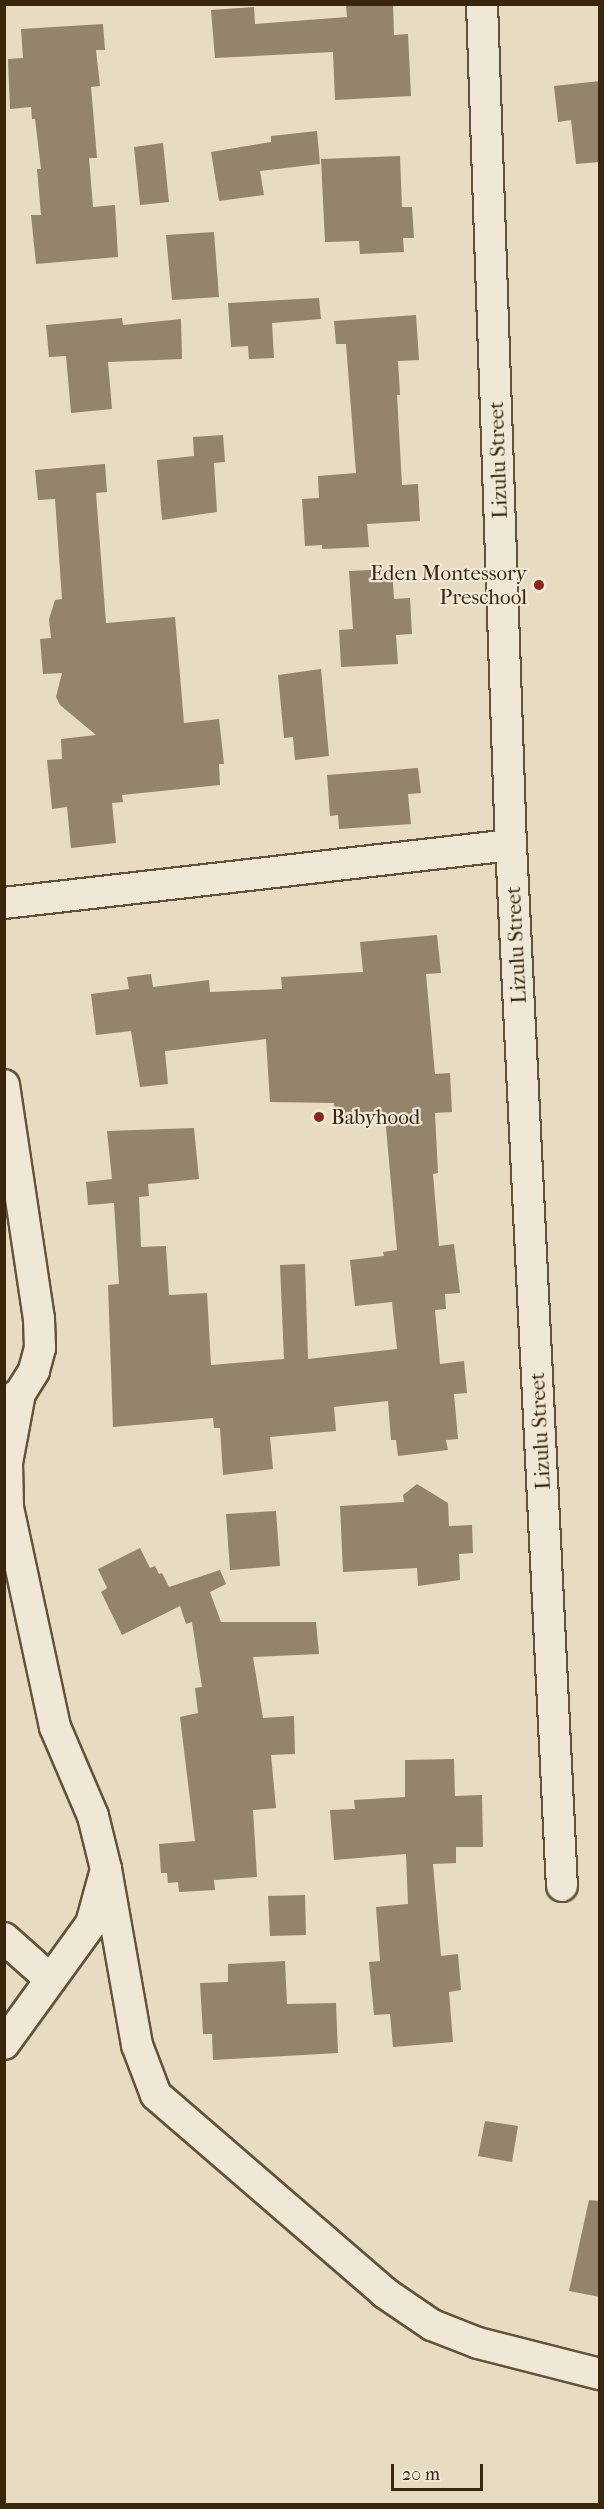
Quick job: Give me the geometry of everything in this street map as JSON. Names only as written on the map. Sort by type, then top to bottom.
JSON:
[{"type":"street","name":"Lizulu Street","points":[[482,4],[511,845],[562,1886]]},
{"type":"street","points":[[4,903],[511,845]]},
{"type":"street","points":[[4,1085],[39,1319],[38,1356],[34,1371],[12,1398],[7,1463],[8,1507],[55,1727],[93,1816],[106,1869],[137,2045],[156,2095],[385,2293],[432,2325],[478,2343],[600,2374]]},
{"type":"street","points":[[4,2044],[91,1924],[106,1869]]},
{"type":"street","points":[[4,1938],[50,1979]]},
{"type":"building","points":[[346,4],[393,4],[394,35],[408,34],[411,96],[335,100],[333,52],[215,58],[211,10],[254,7],[255,24],[347,17]]},
{"type":"building","points":[[103,24],[105,50],[96,50],[100,86],[91,87],[97,158],[89,158],[93,207],[115,205],[118,257],[36,264],[31,215],[41,215],[37,169],[41,169],[35,119],[32,119],[31,107],[10,109],[8,59],[23,58],[21,29]]},
{"type":"building","points":[[600,81],[600,162],[576,164],[571,120],[558,122],[554,86]]},
{"type":"building","points":[[317,131],[320,164],[260,171],[264,195],[219,201],[211,152],[271,142],[271,136]]},
{"type":"building","points":[[163,143],[169,202],[140,205],[134,147]]},
{"type":"building","points":[[400,156],[402,207],[412,207],[414,238],[403,238],[404,252],[360,254],[359,241],[325,242],[321,159]]},
{"type":"building","points":[[214,232],[219,297],[172,300],[166,235]]},
{"type":"building","points":[[319,298],[321,319],[272,323],[274,358],[249,359],[248,346],[231,347],[228,303]]},
{"type":"building","points":[[416,315],[419,360],[398,361],[400,395],[397,395],[402,485],[418,484],[420,521],[367,524],[369,547],[322,549],[322,545],[305,546],[302,499],[319,498],[318,476],[356,473],[346,344],[336,344],[334,321]]},
{"type":"building","points":[[122,318],[123,325],[181,319],[182,359],[108,362],[112,409],[71,413],[66,356],[49,357],[46,325]]},
{"type":"building","points":[[223,435],[225,462],[214,463],[217,512],[162,520],[157,460],[194,456],[193,437]]},
{"type":"building","points":[[105,464],[107,492],[96,493],[106,623],[175,617],[184,723],[219,719],[224,764],[219,764],[220,785],[122,795],[123,802],[112,803],[116,843],[71,848],[67,807],[52,809],[47,760],[62,759],[61,739],[96,735],[60,705],[56,697],[62,673],[43,674],[40,639],[51,638],[49,619],[55,600],[62,599],[55,499],[38,500],[35,470]]},
{"type":"building","points":[[392,569],[394,599],[410,598],[412,634],[396,635],[398,664],[341,667],[339,630],[353,629],[349,571]]},
{"type":"building","points":[[321,669],[329,756],[295,760],[293,737],[284,738],[278,675]]},
{"type":"building","points":[[418,768],[421,793],[408,794],[411,824],[339,829],[338,815],[330,816],[327,775]]},
{"type":"building","points":[[437,935],[441,973],[426,974],[435,1074],[450,1073],[452,1112],[435,1113],[438,1173],[433,1174],[439,1246],[454,1244],[460,1293],[445,1294],[446,1309],[435,1310],[440,1364],[464,1361],[467,1393],[454,1394],[458,1439],[446,1440],[448,1450],[398,1456],[396,1440],[391,1440],[388,1401],[334,1407],[336,1431],[270,1437],[273,1469],[223,1475],[220,1428],[214,1428],[213,1418],[113,1427],[108,1285],[119,1284],[114,1203],[88,1205],[86,1182],[112,1179],[107,1131],[194,1128],[199,1179],[148,1184],[149,1196],[139,1197],[141,1247],[166,1246],[169,1295],[207,1293],[211,1365],[284,1359],[280,1265],[305,1264],[308,1359],[397,1349],[392,1302],[355,1306],[350,1260],[384,1256],[383,1252],[397,1250],[385,1116],[335,1119],[334,1103],[270,1102],[266,1039],[165,1051],[168,1084],[140,1087],[131,1031],[96,1035],[91,994],[129,989],[127,977],[151,974],[153,987],[209,980],[210,992],[282,989],[281,977],[363,972],[360,942]]},
{"type":"building","points":[[417,1484],[448,1503],[449,1526],[472,1525],[473,1553],[459,1554],[460,1580],[418,1586],[417,1568],[343,1572],[340,1506],[404,1502],[403,1495]]},
{"type":"building","points":[[276,1511],[280,1566],[230,1570],[226,1514]]},
{"type":"building","points":[[140,1548],[150,1568],[155,1566],[159,1574],[162,1573],[169,1587],[220,1570],[226,1584],[210,1592],[221,1622],[316,1622],[319,1654],[253,1657],[263,1718],[294,1716],[295,1754],[271,1755],[276,1808],[253,1810],[257,1877],[214,1880],[215,1890],[179,1892],[178,1882],[168,1883],[167,1873],[161,1873],[159,1844],[195,1841],[180,1717],[198,1713],[195,1688],[202,1687],[192,1622],[186,1624],[180,1606],[122,1635],[101,1592],[107,1588],[98,1569]]},
{"type":"building","points":[[454,1759],[455,1796],[482,1795],[483,1847],[456,1847],[456,1863],[433,1864],[441,1956],[458,1954],[461,1990],[449,1992],[453,2042],[393,2047],[390,2014],[374,2015],[369,1962],[380,1961],[376,1907],[408,1904],[406,1854],[334,1860],[330,1810],[355,1809],[354,1800],[405,1797],[405,1760]]},
{"type":"building","points":[[305,1895],[306,1935],[270,1936],[268,1896]]},
{"type":"building","points":[[285,1961],[287,2004],[336,2003],[338,2053],[213,2060],[212,2034],[203,2034],[200,1983],[228,1982],[228,1964]]},
{"type":"building","points":[[485,2121],[518,2126],[512,2162],[478,2156]]},
{"type":"building","points":[[589,2200],[600,2201],[600,2297],[569,2291]]},
{"type":"place","name":"Eden Montessory Preschool","points":[[539,585]]},
{"type":"place","name":"Babyhood","points":[[319,1117]]}]
